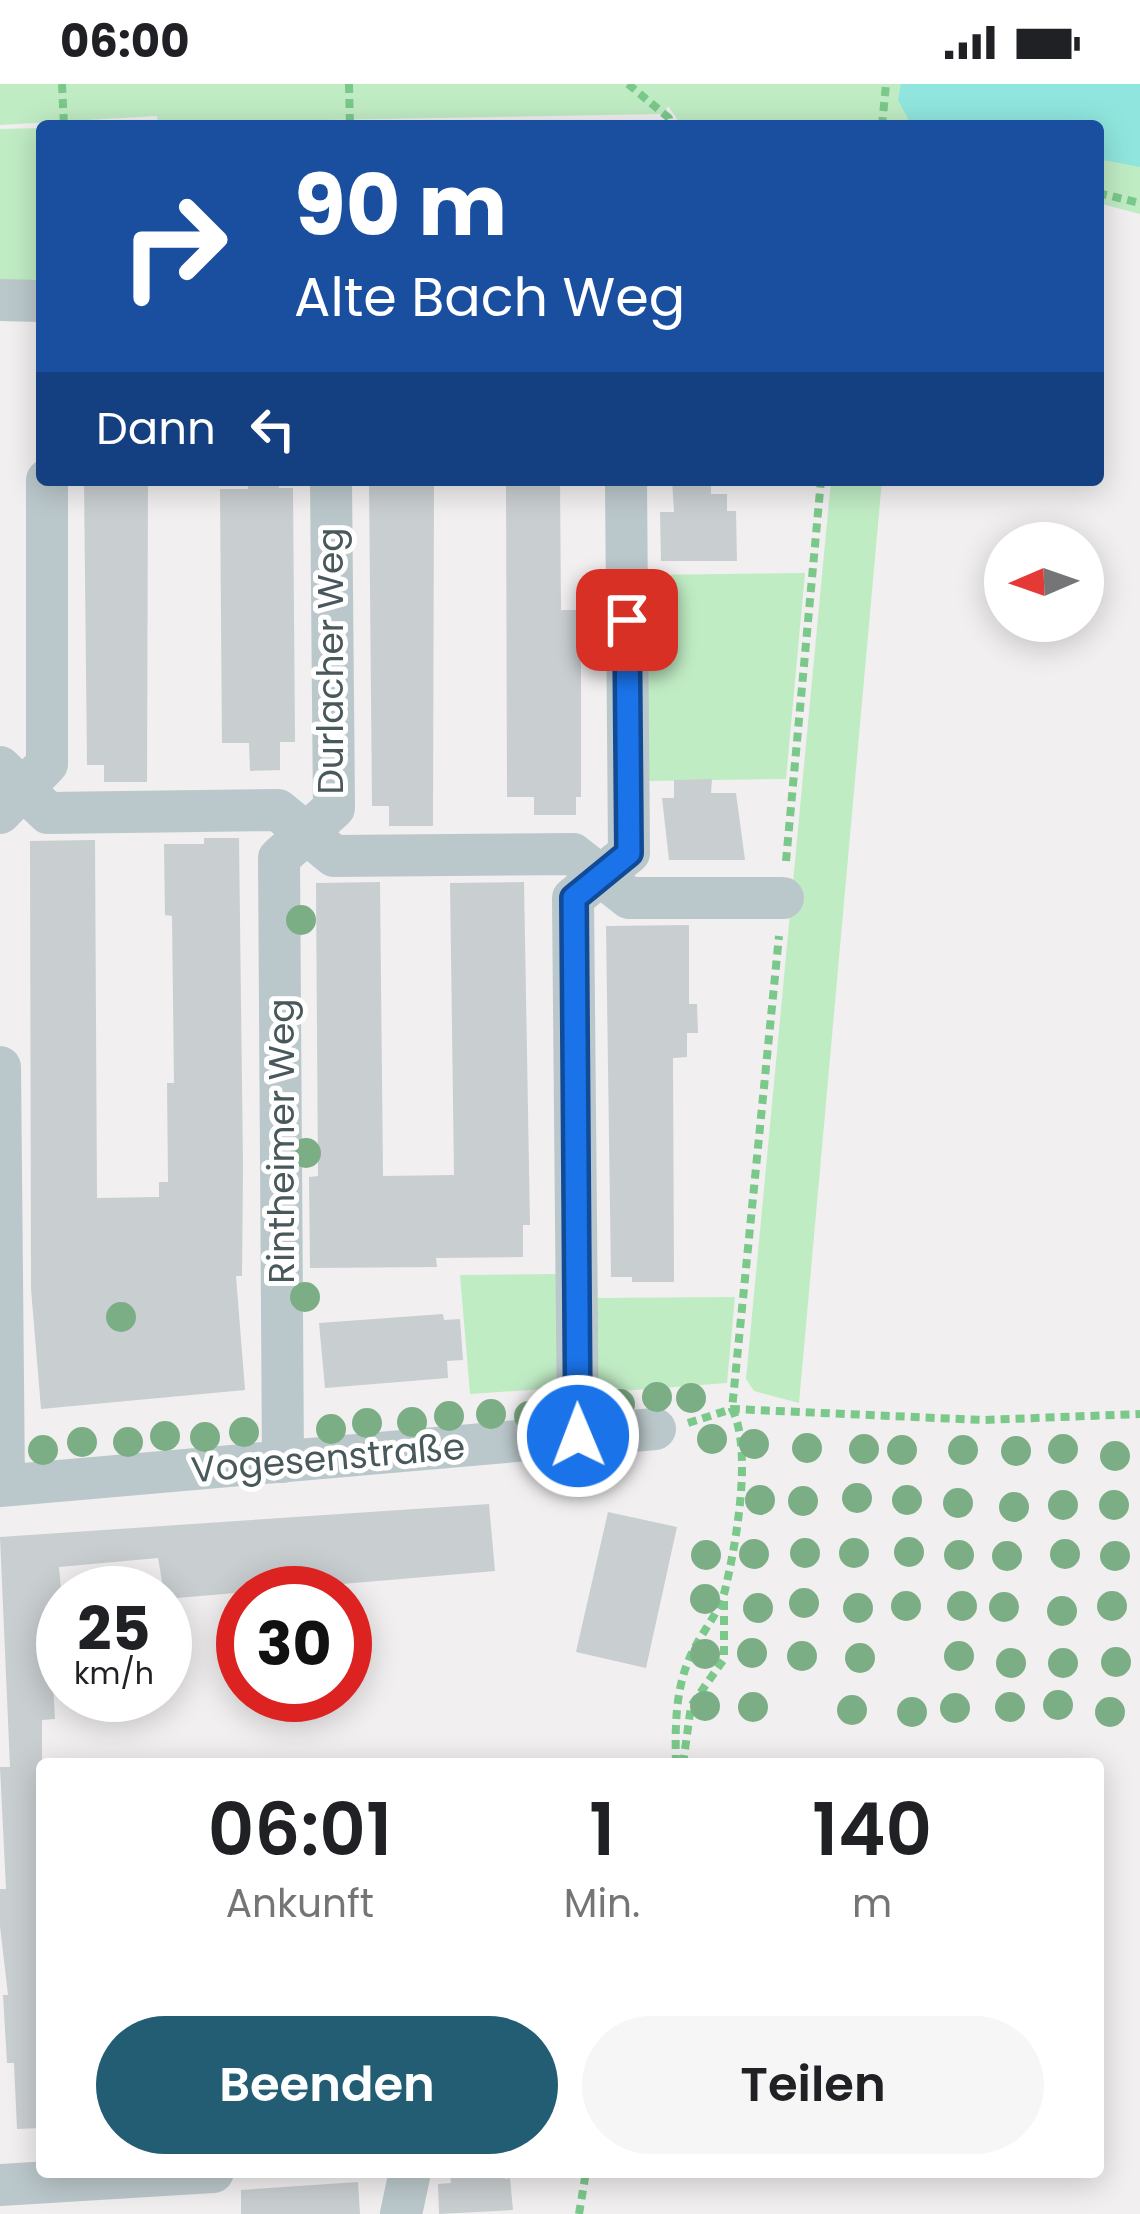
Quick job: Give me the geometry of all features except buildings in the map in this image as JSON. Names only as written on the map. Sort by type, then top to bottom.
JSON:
[{"type":"street","points":[[0,300],[36,301]]},
{"type":"street","points":[[47,486],[47,764],[8,790],[48,813],[278,810],[334,856],[573,854],[629,898],[783,898]]},
{"type":"street","name":"Durlacher Weg","points":[[307,832],[334,808],[331,486]]},
{"type":"street","points":[[578,1436],[574,898],[629,853],[626,486]]},
{"type":"street","name":"Rintheimer Weg","points":[[284,1462],[279,858],[307,832]]},
{"type":"street","points":[[0,1066],[2,1486]]},
{"type":"street","name":"Vogesenstraße","points":[[2,1486],[675,1425]]},
{"type":"street","points":[[0,2185],[96,2178]]},
{"type":"street","points":[[401,2214],[409,2178]]},
{"type":"path","points":[[62,84],[64,120]]},
{"type":"path","points":[[349,84],[350,120]]},
{"type":"path","points":[[628,84],[648,97],[665,120]]},
{"type":"path","points":[[883,120],[886,84]]},
{"type":"path","points":[[1104,194],[1140,203]]},
{"type":"path","points":[[681,1758],[691,1706],[724,1659],[725,1594],[742,1452],[741,1426],[732,1409],[820,486]]},
{"type":"path","points":[[675,1425],[732,1409],[983,1420],[1140,1414]]},
{"type":"path","points":[[679,1758],[674,1717],[681,1686],[692,1650],[725,1594]]},
{"type":"path","points":[[579,2214],[585,2178]]},
{"type":"green space","points":[[0,84],[1140,84],[1140,214],[1104,205],[1104,120],[678,120],[668,106],[664,114],[327,120],[158,120],[157,116],[0,125]]},
{"type":"green space","points":[[36,128],[36,280],[0,280],[0,129]]},
{"type":"green space","points":[[830,486],[881,486],[799,1403],[754,1391],[746,1379]]},
{"type":"green space","points":[[805,573],[786,779],[646,781],[643,575]]},
{"type":"green space","points":[[556,1274],[557,1388],[470,1394],[460,1275]]},
{"type":"green space","points":[[735,1297],[727,1383],[595,1393],[594,1298]]},
{"type":"water","points":[[901,84],[1140,84],[1140,167],[1104,160],[1104,120],[909,120],[898,100]]},
{"type":"route","points":[[578,1436],[574,898],[629,853],[627,620]]}]
